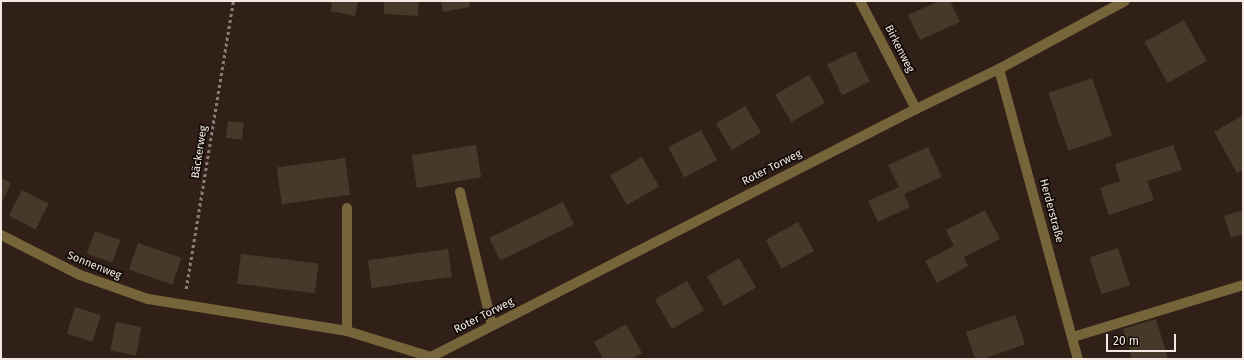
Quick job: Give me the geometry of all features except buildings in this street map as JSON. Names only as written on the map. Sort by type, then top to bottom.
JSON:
[{"type":"street","name":"Birkenweg","points":[[860,1],[916,109]]},
{"type":"street","name":"Roter Torweg","points":[[184,305],[347,331],[429,358],[916,109],[999,69],[1125,1]]},
{"type":"street","name":"Herderstraße","points":[[999,69],[1078,359]]},
{"type":"street","points":[[460,192],[492,325]]},
{"type":"street","points":[[347,208],[347,331]]},
{"type":"street","name":"Sonnenweg","points":[[1,235],[55,263],[112,287],[148,299],[184,305]]},
{"type":"street","points":[[1073,337],[1243,285]]},
{"type":"path","name":"Bäckerweg","points":[[184,305],[233,1]]}]
